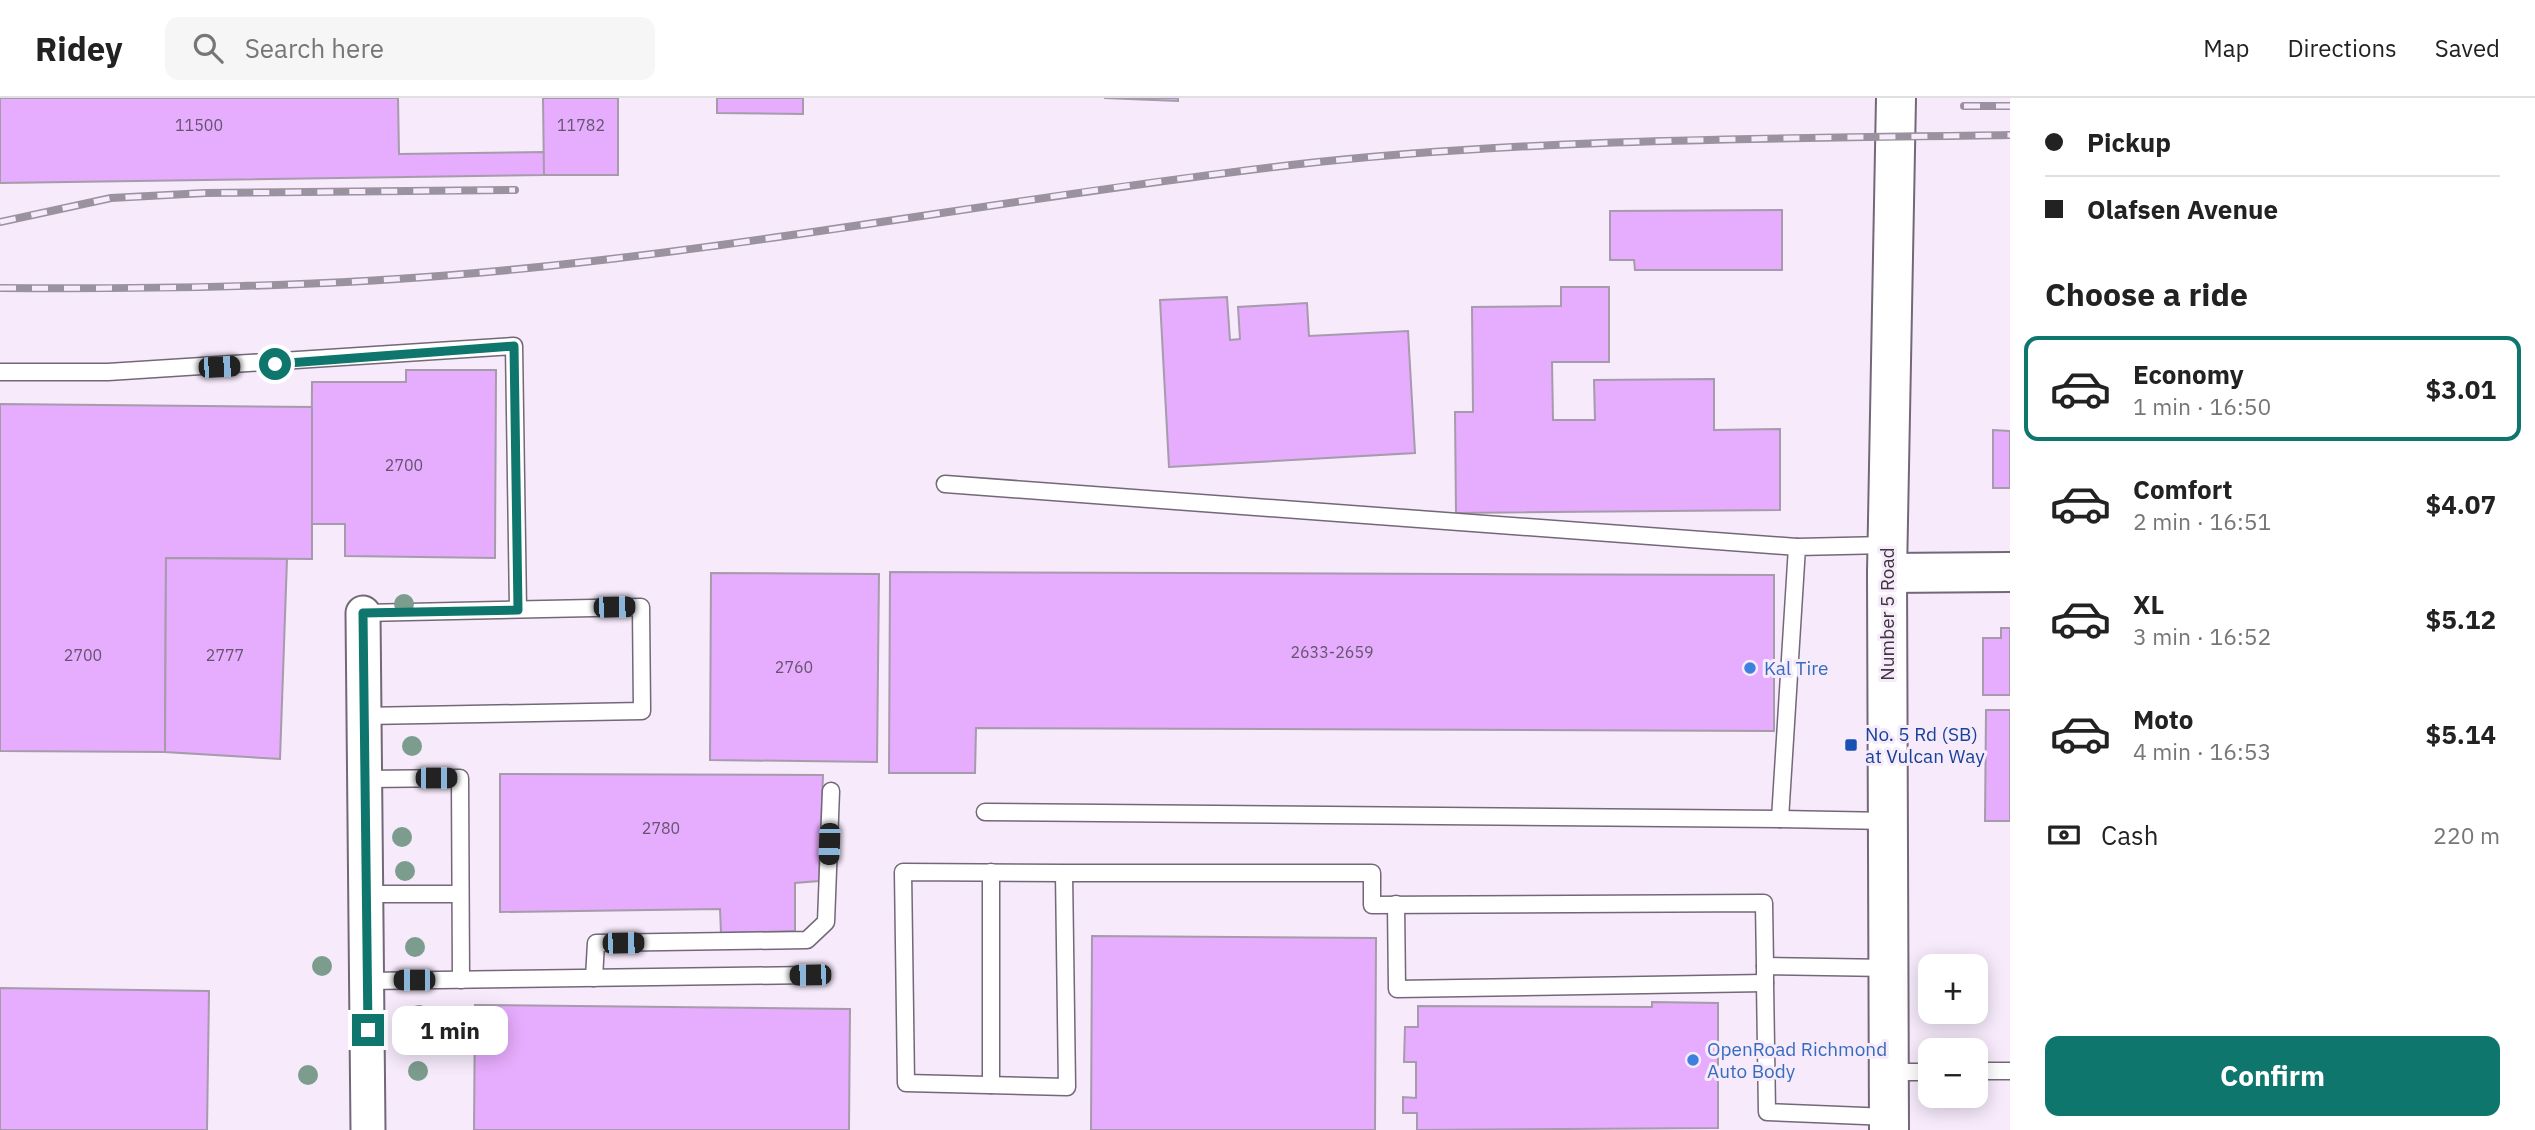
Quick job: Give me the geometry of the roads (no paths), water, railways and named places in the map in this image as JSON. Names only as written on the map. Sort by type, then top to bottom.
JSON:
[{"type":"street","name":"Number 5 Road","points":[[1889,1124],[1887,559],[1896,98]]},
{"type":"street","points":[[1887,559],[2010,572]]},
{"type":"street","points":[[363,613],[368,1130]]},
{"type":"lane","points":[[0,372],[108,372],[514,346],[518,610]]},
{"type":"lane","points":[[945,484],[1797,547],[1887,559]]},
{"type":"lane","points":[[1780,819],[1797,547]]},
{"type":"lane","points":[[363,613],[641,607],[642,711],[365,716]]},
{"type":"lane","points":[[365,779],[460,778],[461,980]]},
{"type":"lane","points":[[594,978],[596,943],[807,940],[826,922],[831,791]]},
{"type":"lane","points":[[985,812],[1888,821]]},
{"type":"lane","points":[[1064,873],[1068,1087],[906,1083],[903,873],[991,873],[1064,873],[1372,873],[1373,905],[1764,903],[1767,1112],[1889,1124]]},
{"type":"lane","points":[[991,873],[991,1085]]},
{"type":"lane","points":[[366,894],[460,894]]},
{"type":"lane","points":[[1396,904],[1397,989],[1889,968]]},
{"type":"lane","points":[[367,981],[810,975]]},
{"type":"lane","points":[[1988,1071],[2010,1071]]},
{"type":"lane","points":[[1889,1072],[1918,1072]]},
{"type":"railway","points":[[1964,106],[2010,106]]},
{"type":"railway","points":[[0,288],[238,286],[476,273],[680,250],[1291,165],[1470,149],[1650,141],[2010,135]]},
{"type":"railway","points":[[0,222],[111,198],[205,193],[515,190]]},
{"type":"place","name":"Kal Tire","points":[[1750,668]]},
{"type":"place","name":"No. 5 Rd (SB) at Vulcan Way","points":[[1851,745]]},
{"type":"place","name":"OpenRoad Richmond Auto Body","points":[[1693,1060]]}]
